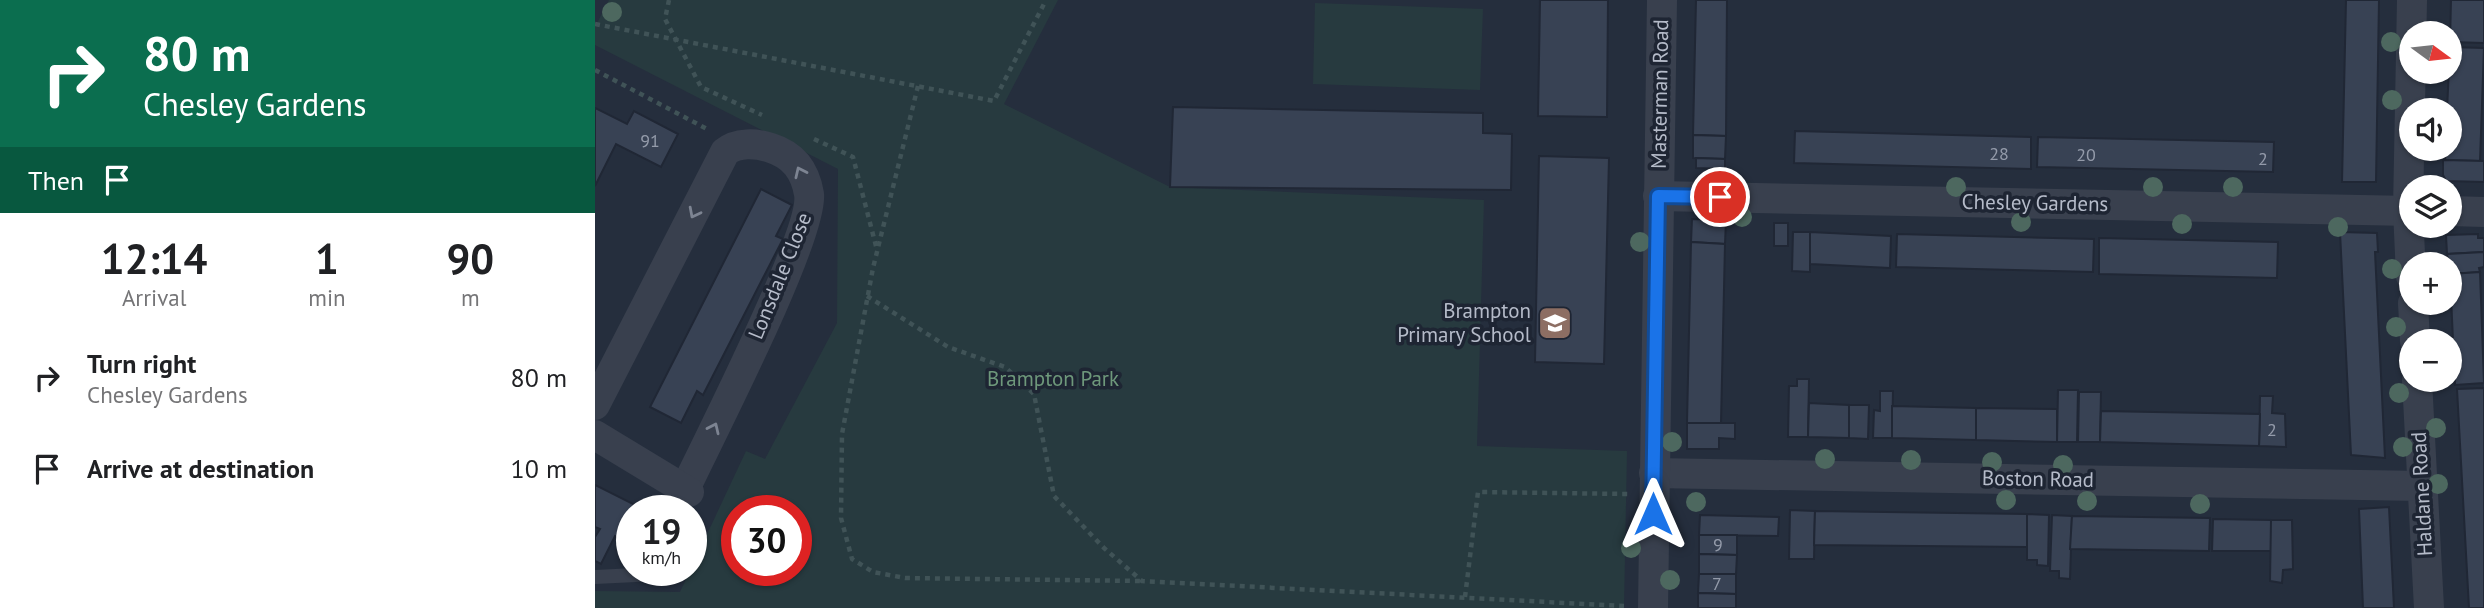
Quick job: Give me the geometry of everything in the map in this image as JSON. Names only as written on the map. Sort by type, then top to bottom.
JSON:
[{"type":"street","name":"Masterman Road","points":[[1638,607],[1654,483],[1662,0]]},
{"type":"street","points":[[2410,175],[2412,0]]},
{"type":"street","points":[[595,405],[725,152],[737,145]]},
{"type":"street","name":"Lonsdale Close","points":[[687,495],[797,245],[809,196],[801,171],[792,157],[769,147],[737,145]]},
{"type":"street","name":"Chesley Gardens","points":[[1658,196],[2399,210]]},
{"type":"street","points":[[2462,211],[2484,212]]},
{"type":"street","name":"Haldane Road","points":[[2418,392],[2429,608]]},
{"type":"street","name":"Lonsdale Close","points":[[595,435],[683,495]]},
{"type":"street","name":"Boston Road","points":[[1654,483],[2422,486]]},
{"type":"lane","points":[[595,578],[616,578]]},
{"type":"path","points":[[669,0],[665,19],[677,38]]},
{"type":"path","points":[[595,24],[994,101],[1046,0]]},
{"type":"path","points":[[595,70],[737,145]]},
{"type":"path","points":[[918,86],[867,296],[842,434],[841,518],[852,559],[873,572],[905,578],[1142,581],[1638,607]]},
{"type":"path","points":[[867,296],[948,347],[1005,367],[1034,394],[1054,496],[1104,548],[1142,581]]},
{"type":"path","points":[[1465,597],[1478,492],[1654,483]]},
{"type":"green space","name":"Brampton Park","points":[[609,0],[1058,0],[1004,104],[1170,187],[1484,200],[1477,446],[1627,451],[1624,608],[595,608],[595,591],[680,592],[683,586],[707,586],[707,534],[721,504],[721,586],[812,586],[812,495],[725,495],[746,451],[765,459],[837,323],[838,169],[595,45],[595,27]]},
{"type":"green space","points":[[1315,3],[1483,9],[1480,90],[1313,84]]},
{"type":"building","points":[[1540,0],[1608,0],[1607,117],[1538,116]]},
{"type":"building","points":[[1696,0],[1727,0],[1726,136],[1693,135]]},
{"type":"building","points":[[2346,0],[2379,0],[2376,182],[2342,182]]},
{"type":"building","points":[[2451,0],[2484,0],[2484,43],[2462,42],[2462,21],[2450,21]]},
{"type":"building","points":[[2462,47],[2484,48],[2480,161],[2462,160],[2462,98],[2448,98],[2448,84],[2462,84]]},
{"type":"building","points":[[1173,107],[1483,113],[1483,133],[1512,134],[1511,190],[1170,187]]},
{"type":"building","points":[[595,108],[627,124],[634,111],[678,134],[661,167],[616,144],[595,186]]},
{"type":"building","points":[[1795,131],[2031,137],[2031,169],[1794,163]]},
{"type":"building","points":[[1693,135],[1726,136],[1725,159],[1693,158]]},
{"type":"building","points":[[2038,137],[2274,142],[2273,172],[2037,167]]},
{"type":"building","points":[[1539,156],[1609,158],[1604,364],[1535,362]]},
{"type":"building","points":[[1696,158],[1725,159],[1725,169],[1696,168]]},
{"type":"building","points":[[2443,161],[2484,161],[2484,182],[2462,181],[2462,175],[2443,175]]},
{"type":"building","points":[[761,189],[792,205],[776,236],[783,239],[703,395],[697,391],[681,423],[650,407]]},
{"type":"building","points":[[1692,219],[1726,220],[1725,244],[1691,242]]},
{"type":"building","points":[[1774,223],[1788,223],[1788,246],[1774,246]]},
{"type":"building","points":[[1793,232],[1810,232],[1810,272],[1792,271]]},
{"type":"building","points":[[1810,232],[1891,236],[1890,268],[1810,264]]},
{"type":"building","points":[[2340,232],[2377,233],[2378,252],[2375,252],[2385,458],[2351,455]]},
{"type":"building","points":[[1897,234],[2094,239],[2093,272],[1896,267]]},
{"type":"building","points":[[2462,234],[2478,234],[2478,238],[2484,238],[2484,252],[2447,252],[2446,238],[2462,238]]},
{"type":"building","points":[[2099,238],[2278,242],[2277,278],[2099,274]]},
{"type":"building","points":[[1691,242],[1725,244],[1721,423],[1687,423]]},
{"type":"building","points":[[2484,252],[2484,267],[2479,268],[2480,272],[2462,273],[2462,253]]},
{"type":"building","points":[[2480,272],[2484,383],[2462,385],[2462,329],[2452,329],[2452,315],[2462,315],[2462,273]]},
{"type":"building","points":[[1797,379],[1809,379],[1808,437],[1788,437],[1789,386],[1797,386]]},
{"type":"building","points":[[2484,388],[2484,608],[2469,608],[2457,392],[2462,392],[2462,389]]},
{"type":"building","points":[[2058,390],[2078,390],[2077,442],[2057,442]]},
{"type":"building","points":[[1880,391],[1893,391],[1892,438],[1873,438],[1874,410],[1880,411]]},
{"type":"building","points":[[2079,392],[2101,392],[2100,442],[2078,442]]},
{"type":"building","points":[[2260,396],[2273,396],[2272,413],[2285,414],[2286,447],[2259,446]]},
{"type":"building","points":[[1809,403],[1849,405],[1849,438],[1808,437]]},
{"type":"building","points":[[1849,405],[1869,405],[1868,439],[1849,438]]},
{"type":"building","points":[[1892,406],[1976,408],[1976,440],[1892,438]]},
{"type":"building","points":[[1976,408],[2057,409],[2057,442],[1976,440]]},
{"type":"building","points":[[2101,411],[2260,414],[2259,446],[2100,442]]},
{"type":"building","points":[[1687,423],[1735,423],[1735,439],[1719,438],[1719,449],[1687,449]]},
{"type":"building","points":[[595,485],[616,496],[616,536],[601,564],[595,561],[595,537],[600,529],[595,527]]},
{"type":"building","points":[[2389,507],[2394,608],[2363,608],[2359,509]]},
{"type":"building","points":[[1790,510],[1815,511],[1814,559],[1789,559]]},
{"type":"building","points":[[1815,511],[2027,514],[2027,547],[1814,545]]},
{"type":"building","points":[[2027,514],[2049,515],[2048,566],[2037,565],[2037,560],[2027,560]]},
{"type":"building","points":[[1700,515],[1779,517],[1778,536],[1699,535]]},
{"type":"building","points":[[2052,515],[2072,516],[2070,579],[2059,578],[2059,571],[2050,571]]},
{"type":"building","points":[[2072,516],[2210,518],[2209,551],[2070,549]]},
{"type":"building","points":[[2213,519],[2271,520],[2271,551],[2212,551]]},
{"type":"building","points":[[2271,520],[2292,520],[2293,569],[2283,570],[2282,583],[2270,581]]},
{"type":"building","points":[[1699,535],[1737,535],[1737,555],[1699,554]]},
{"type":"building","points":[[1699,554],[1737,555],[1736,574],[1699,574]]},
{"type":"building","points":[[1699,574],[1736,574],[1736,594],[1698,593]]},
{"type":"building","points":[[1698,593],[1736,594],[1736,608],[1698,608]]},
{"type":"place","name":"Brampton Primary School","points":[[1555,323]]},
{"type":"route","points":[[1653,514],[1658,196],[1720,197]]}]
